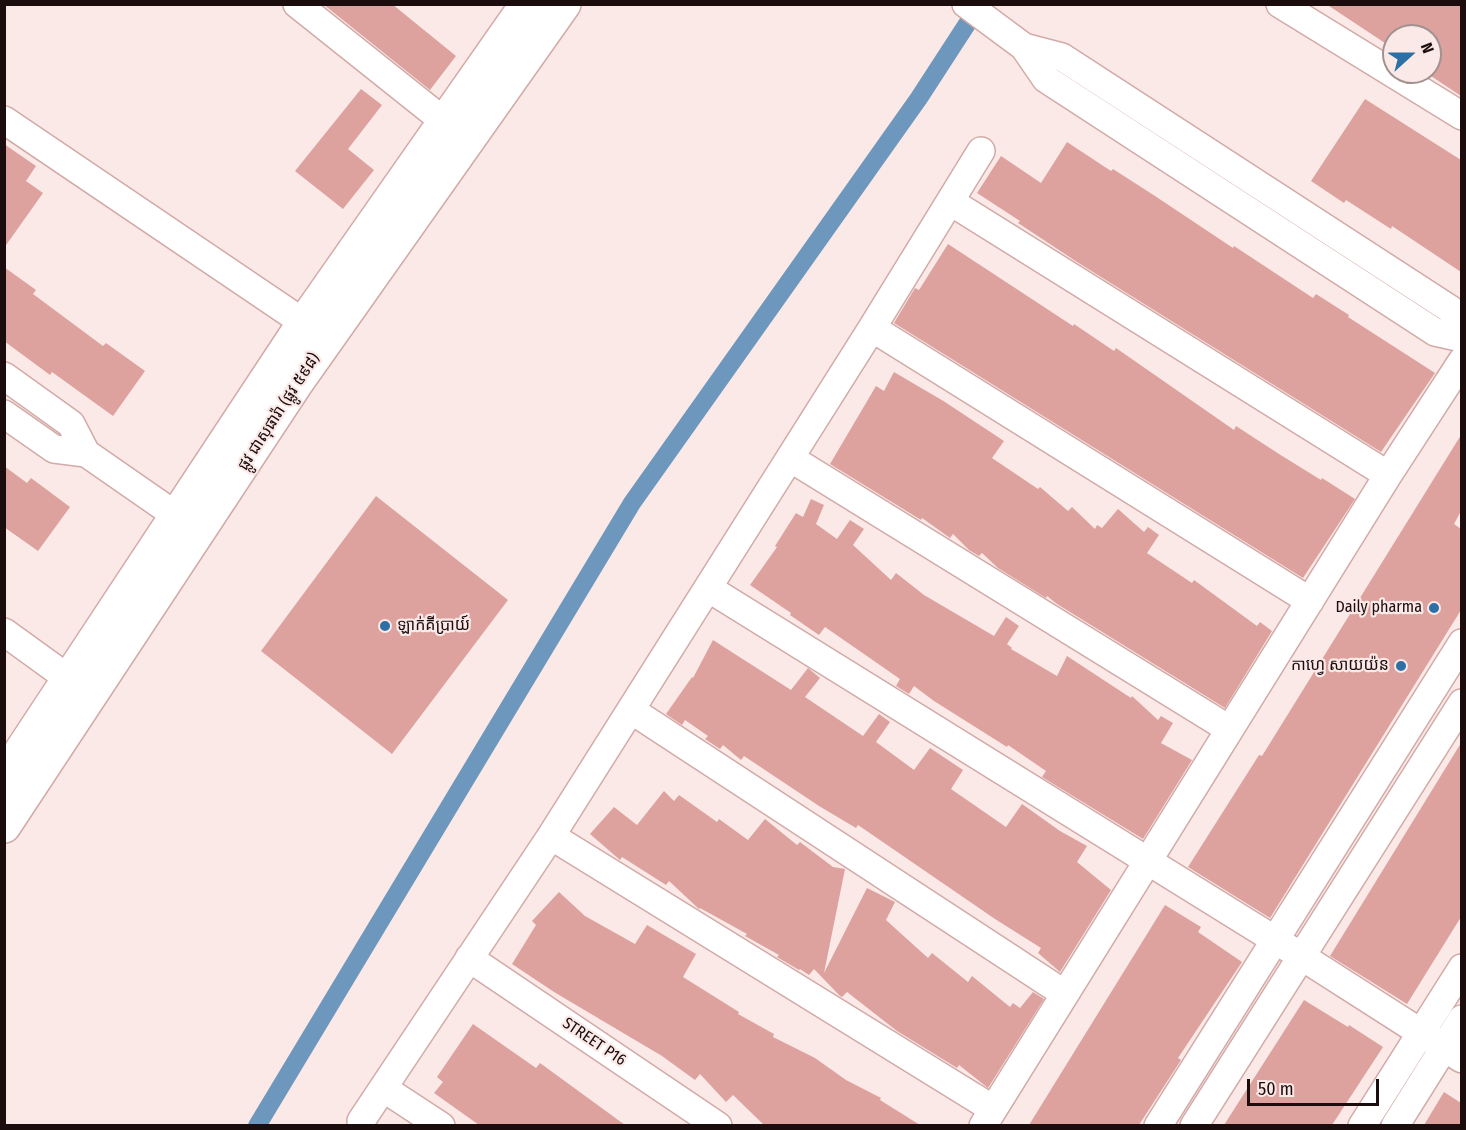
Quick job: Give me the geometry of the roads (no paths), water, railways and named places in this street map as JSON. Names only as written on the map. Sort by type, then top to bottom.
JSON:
[{"type":"main road","name":"ផ្លូវ ជាសុផារ៉ា (ផ្លូវ ៥៩៨)","points":[[5,823],[188,524],[315,331],[445,122],[527,4]]},
{"type":"main road","name":"ផ្លូវ ជាសុផារ៉ា (ផ្លូវ ៥៩៨)","points":[[315,331],[564,4]]},
{"type":"main road","name":"ផ្លូវ ជាសុផារ៉ា (ផ្លូវ ៥៩៨)","points":[[4,777],[69,679],[188,524]]},
{"type":"street","points":[[297,4],[445,122]]},
{"type":"street","points":[[966,4],[1024,47],[1062,57],[1120,94],[1450,309],[1461,324]]},
{"type":"street","points":[[1280,4],[1461,116]]},
{"type":"street","points":[[1024,47],[1046,79],[1435,332],[1461,338]]},
{"type":"street","points":[[1107,118],[1120,94]]},
{"type":"street","points":[[4,120],[315,331]]},
{"type":"street","points":[[361,1121],[551,836],[981,151]]},
{"type":"street","points":[[1216,189],[1230,166]]},
{"type":"street","points":[[951,202],[1388,475]]},
{"type":"street","points":[[872,328],[1310,601]]},
{"type":"street","points":[[551,836],[988,1117],[1388,475],[1461,362]]},
{"type":"street","points":[[4,376],[71,424],[86,453]]},
{"type":"street","points":[[4,414],[54,449],[86,453],[188,524]]},
{"type":"street","points":[[790,458],[1229,729]]},
{"type":"street","points":[[708,588],[1301,956],[1452,1054]]},
{"type":"street","points":[[4,632],[69,679]]},
{"type":"street","points":[[1158,1125],[1333,848],[1453,678],[1461,644]]},
{"type":"street","points":[[1194,1125],[1461,703]]},
{"type":"street","points":[[631,710],[1065,994]]},
{"type":"street","points":[[1333,848],[1359,865]]},
{"type":"street","name":"STREET P16","points":[[469,958],[718,1125]]},
{"type":"street","points":[[1362,1125],[1461,968]]},
{"type":"street","points":[[1395,1125],[1452,1054],[1461,1019]]},
{"type":"street","points":[[1224,1022],[1249,1039]]},
{"type":"street","points":[[383,1088],[441,1125]]},
{"type":"waterway","points":[[257,1126],[632,503],[919,98],[980,4]]},
{"type":"place","name":"Daily pharma","points":[[1434,608]]},
{"type":"place","name":"ឡាក់គីប្រាយ៍","points":[[385,626]]},
{"type":"place","name":"កាហ្វេ សាយយ៉ន","points":[[1401,666]]}]
